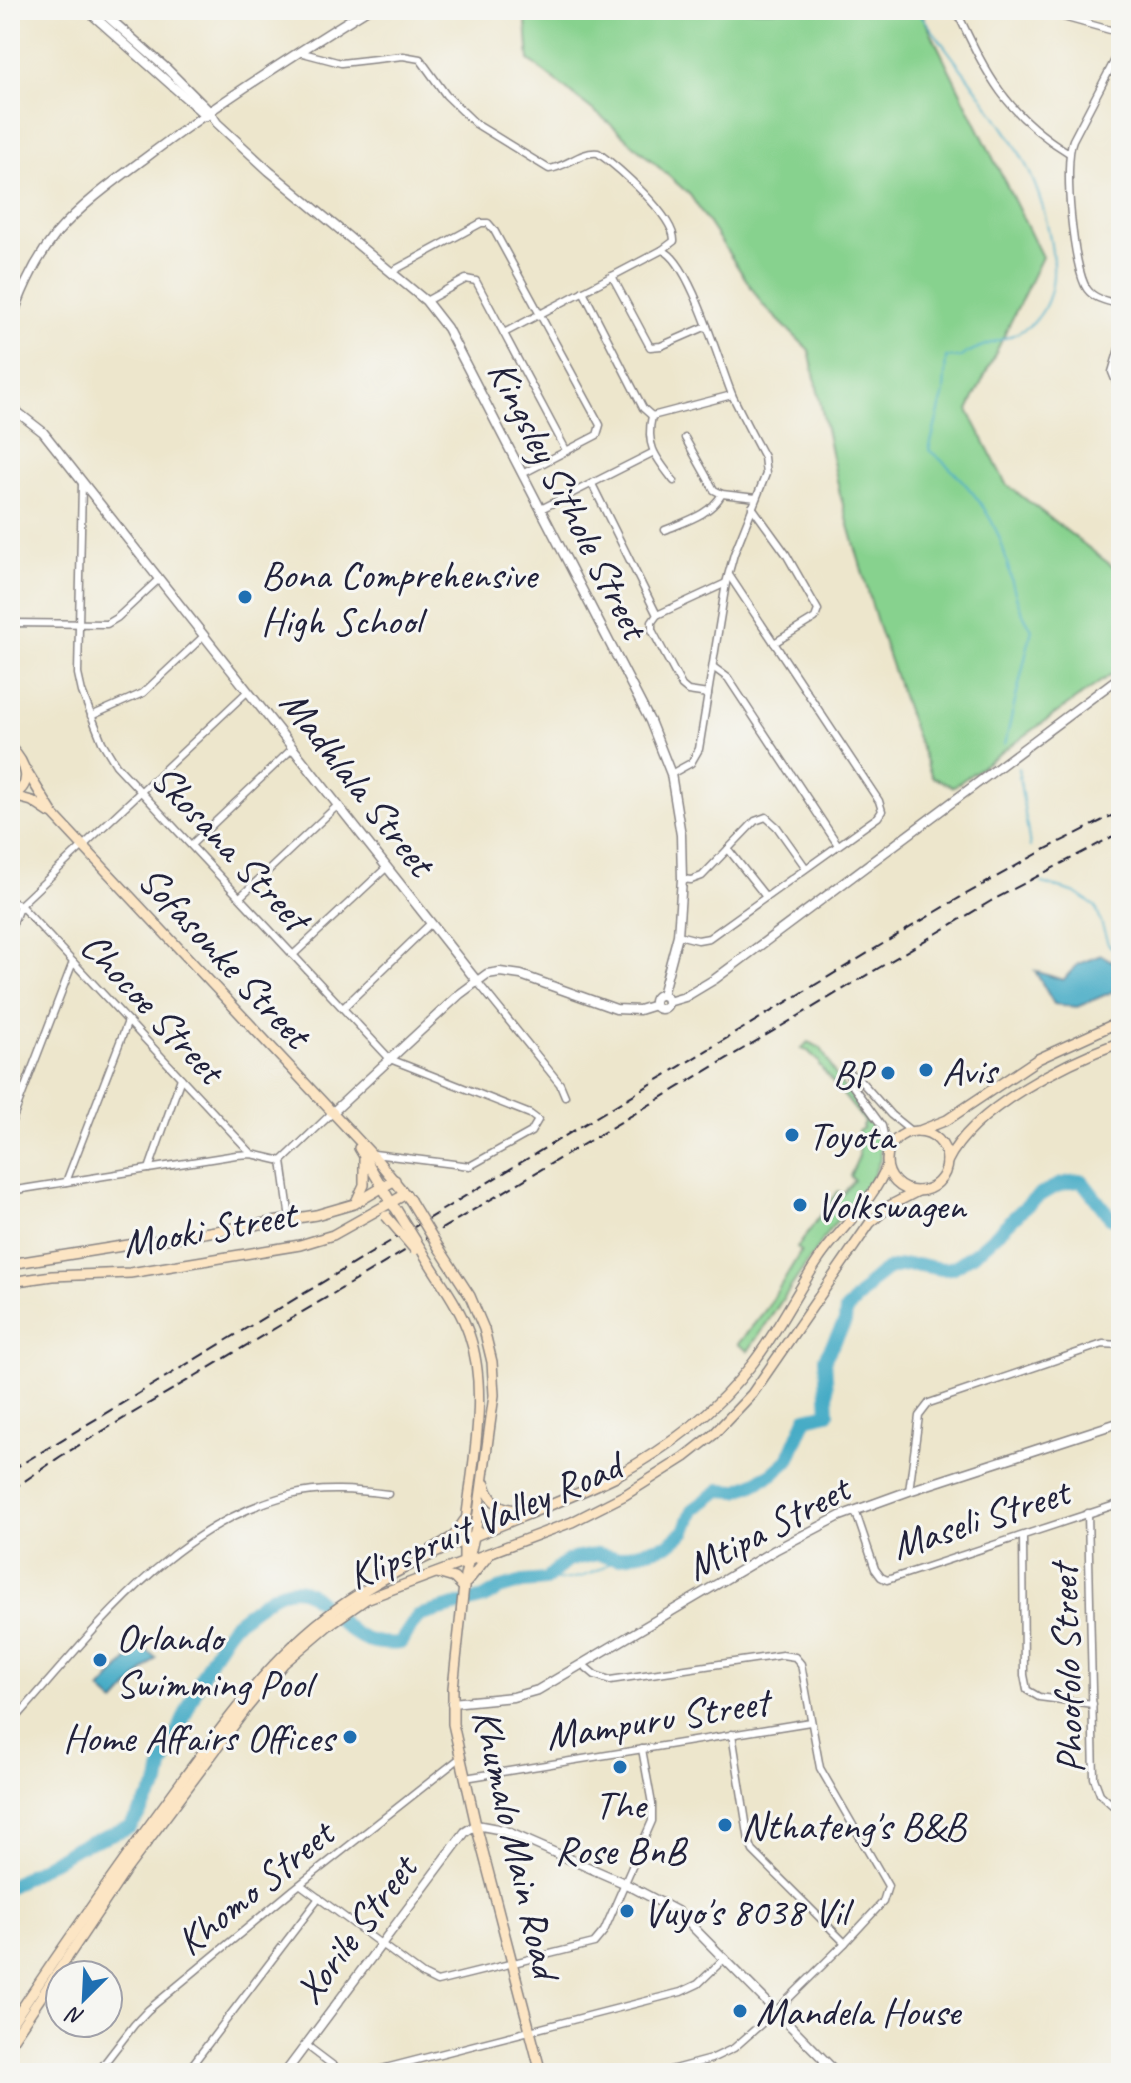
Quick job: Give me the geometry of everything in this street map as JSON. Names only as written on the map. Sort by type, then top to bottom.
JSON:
[{"type":"main road","name":"Sofasonke Street","points":[[10,747],[53,814],[354,1138],[435,1272],[469,1333],[478,1368],[479,1401],[464,1542],[467,1561]]},
{"type":"main road","name":"Sofasonke Street","points":[[10,796],[21,789],[26,770]]},
{"type":"main road","name":"Sofasonke Street","points":[[10,796],[26,798],[53,814]]},
{"type":"main road","points":[[1121,1021],[1038,1059],[947,1120],[897,1138],[888,1153],[887,1165],[891,1177],[907,1190],[930,1188],[940,1181],[961,1137],[996,1108],[1055,1072],[1121,1042]]},
{"type":"main road","points":[[915,1132],[930,1135],[939,1141],[947,1162]]},
{"type":"main road","name":"Sofasonke Street","points":[[367,1155],[395,1180],[408,1197],[477,1311],[489,1348],[494,1395],[475,1538],[467,1561]]},
{"type":"main road","points":[[354,1204],[364,1185],[367,1155]]},
{"type":"main road","name":"Klipspruit Valley Road","points":[[10,2026],[107,1882],[262,1676],[377,1582],[616,1476],[654,1455],[699,1422],[754,1363],[818,1261],[873,1191],[887,1165]]},
{"type":"main road","name":"Mooki Street","points":[[10,1264],[290,1219],[354,1204],[395,1180]]},
{"type":"main road","name":"Klipspruit Valley Road","points":[[348,1605],[572,1522],[666,1470],[713,1435],[737,1411],[765,1377],[870,1223],[891,1205],[918,1191]]},
{"type":"main road","name":"Mooki Street","points":[[10,1282],[52,1276],[130,1273],[275,1251],[316,1241],[382,1213],[408,1197]]},
{"type":"main road","points":[[382,1213],[421,1253]]},
{"type":"main road","points":[[485,1468],[485,1486],[489,1496],[509,1511],[531,1510],[559,1501]]},
{"type":"main road","points":[[377,1582],[393,1570],[447,1542],[466,1517]]},
{"type":"main road","points":[[436,1573],[454,1578],[464,1588],[491,1553]]},
{"type":"main road","name":"Khumalo Main Road","points":[[467,1561],[452,1703],[460,1758],[476,1825],[541,2073]]},
{"type":"main road","name":"Klipspruit Valley Road","points":[[10,2043],[126,1870],[253,1700],[306,1638]]},
{"type":"street","name":"Kingsley Sithole Street","points":[[87,10],[280,181],[426,301],[447,328],[650,721],[671,774],[679,813],[682,879],[678,935],[665,999]]},
{"type":"street","name":"Kingsley Sithole Street","points":[[100,10],[167,69],[206,113]]},
{"type":"street","points":[[10,326],[17,301],[34,267],[68,221],[116,180],[206,113],[366,10]]},
{"type":"street","points":[[956,10],[976,54],[1008,102],[1026,124],[1069,153]]},
{"type":"street","points":[[1038,10],[1121,33]]},
{"type":"street","points":[[1121,48],[1069,153],[1067,171],[1081,277],[1093,295],[1121,305]]},
{"type":"street","points":[[299,52],[341,63],[403,56],[416,58],[424,62],[446,95],[476,124],[545,168],[560,167],[588,153],[598,153],[650,199],[672,229],[674,241],[662,250],[504,333]]},
{"type":"street","points":[[391,272],[470,228],[488,223],[494,230],[600,425],[597,435],[524,473]]},
{"type":"street","points":[[662,250],[673,255],[681,266],[732,395],[765,463],[766,474],[726,583],[697,754],[691,763],[671,774]]},
{"type":"street","points":[[612,276],[650,347],[661,346],[707,326]]},
{"type":"street","points":[[426,301],[466,279],[476,281],[566,450]]},
{"type":"street","points":[[583,291],[643,408],[652,416]]},
{"type":"street","points":[[1121,342],[1112,372],[1121,394]]},
{"type":"street","points":[[652,416],[732,395]]},
{"type":"street","name":"Madhlala Street","points":[[10,398],[16,411],[43,432],[560,1084],[565,1096]]},
{"type":"street","points":[[652,416],[652,453],[674,481]]},
{"type":"street","points":[[685,438],[709,483],[722,494],[756,498]]},
{"type":"street","points":[[541,509],[652,453]]},
{"type":"street","name":"Skosana Street","points":[[82,482],[79,682],[106,752],[390,1059],[530,1114],[538,1120],[531,1132],[470,1166],[367,1155]]},
{"type":"street","points":[[592,484],[657,615]]},
{"type":"street","points":[[665,530],[699,516],[716,504],[722,494]]},
{"type":"street","points":[[752,506],[786,554],[818,610],[815,618],[774,643]]},
{"type":"street","points":[[678,935],[706,940],[878,817],[882,807],[729,575]]},
{"type":"street","points":[[10,623],[99,625],[112,621],[159,579]]},
{"type":"street","points":[[708,694],[688,691],[680,683],[652,630],[652,622],[657,615],[726,583]]},
{"type":"street","points":[[91,716],[143,693],[204,636]]},
{"type":"street","points":[[713,667],[728,678],[838,845]]},
{"type":"street","points":[[282,1161],[476,980],[487,974],[508,972],[616,1009],[639,1010],[655,1005],[655,999],[685,997],[715,979],[1121,676]]},
{"type":"street","points":[[10,931],[20,905],[248,691]]},
{"type":"street","points":[[191,845],[293,748]]},
{"type":"street","points":[[240,897],[338,805]]},
{"type":"street","points":[[682,879],[699,878],[755,821],[766,817],[777,827],[806,868]]},
{"type":"street","points":[[728,849],[766,897]]},
{"type":"street","points":[[293,955],[387,867]]},
{"type":"street","name":"Chocoe Street","points":[[10,901],[20,905],[252,1154]]},
{"type":"street","points":[[343,1008],[431,923]]},
{"type":"street","points":[[10,1126],[73,962]]},
{"type":"street","points":[[65,1182],[128,1021]]},
{"type":"street","points":[[888,1153],[882,1126],[852,1085],[849,1073],[859,1079],[891,1115],[915,1132]]},
{"type":"street","points":[[149,1169],[181,1078]]},
{"type":"street","points":[[10,1191],[252,1154],[282,1161]]},
{"type":"street","points":[[282,1161],[290,1219]]},
{"type":"street","points":[[909,1491],[919,1416],[929,1403],[1103,1344],[1121,1345]]},
{"type":"street","name":"Mtipa Street","points":[[452,1703],[526,1694],[775,1550],[855,1510],[1121,1422]]},
{"type":"street","points":[[10,1725],[130,1594],[169,1559],[211,1528],[244,1511],[292,1495],[356,1490],[388,1494]]},
{"type":"street","name":"Maseli Street","points":[[855,1510],[875,1569],[887,1580],[1121,1503]]},
{"type":"street","name":"Phoofolo Street","points":[[1088,1513],[1095,1784],[1100,1794],[1121,1813]]},
{"type":"street","points":[[1023,1536],[1024,1675],[1027,1690],[1039,1697],[1093,1704]]},
{"type":"street","points":[[582,1664],[595,1675],[610,1680],[791,1655],[801,1664],[823,1776],[888,1886],[883,1902],[845,1943],[777,2010],[728,2052],[659,2073]]},
{"type":"street","name":"Mampuru Street","points":[[465,1778],[810,1722]]},
{"type":"street","points":[[732,1734],[753,1851],[845,1943]]},
{"type":"street","points":[[301,1885],[437,1982],[594,1943],[604,1931],[652,1821],[642,1749]]},
{"type":"street","name":"Khomo Street","points":[[97,2073],[139,2018],[460,1758]]},
{"type":"street","points":[[476,1825],[503,1830],[624,1883],[677,1911],[837,2073]]},
{"type":"street","name":"Xorile Street","points":[[285,2073],[465,1832],[476,1825]]},
{"type":"street","points":[[186,2073],[319,1898]]},
{"type":"street","points":[[366,2073],[690,1989],[725,1958]]},
{"type":"street","points":[[306,2045],[343,2073]]},
{"type":"street","points":[[813,2073],[825,2061]]},
{"type":"green space","points":[[525,10],[920,10],[1042,257],[968,410],[1006,484],[1121,573],[1121,667],[953,787],[932,777],[877,623],[840,494],[809,350],[763,305],[690,195],[608,122],[529,60]]},
{"type":"green space","points":[[808,1042],[821,1048],[838,1080],[876,1128],[880,1160],[873,1176],[827,1233],[748,1351],[738,1344],[767,1308],[801,1251],[797,1248],[838,1191],[843,1194],[854,1180],[850,1176],[859,1156],[858,1131],[865,1122],[819,1062],[808,1051],[801,1049]]},
{"type":"water","points":[[1101,955],[1121,966],[1121,988],[1077,1007],[1054,1004],[1035,971],[1063,980],[1078,964]]},
{"type":"water","points":[[141,1645],[156,1658],[115,1703],[100,1690]]},
{"type":"waterway","points":[[917,10],[987,104],[1024,162],[1042,203],[1052,252],[1050,293],[1044,309],[1031,324],[1012,336],[979,347],[959,358],[946,357],[944,392],[929,450],[963,481],[991,520],[1003,548],[1017,600],[1032,629],[1005,744]]},
{"type":"waterway","points":[[1018,768],[1030,847]]},
{"type":"waterway","points":[[1042,883],[1076,893],[1096,907],[1108,944],[1121,956]]},
{"type":"waterway","points":[[10,1886],[77,1847],[130,1827],[159,1784],[162,1767],[220,1643],[234,1624],[279,1592],[304,1591],[360,1637],[400,1643],[418,1616],[484,1598],[499,1589],[523,1582],[545,1580],[568,1560],[598,1554],[617,1558],[668,1545],[685,1531],[693,1510],[720,1490],[737,1491],[772,1474],[788,1460],[806,1418],[828,1413],[825,1358],[845,1322],[846,1310],[884,1271],[905,1265],[943,1269],[954,1267],[980,1249],[1034,1199],[1065,1183],[1082,1181],[1110,1217],[1121,1221]]},
{"type":"waterway","points":[[545,1580],[583,1576],[617,1558]]},
{"type":"railway","points":[[10,1471],[954,901],[1121,811]]},
{"type":"railway","points":[[10,1491],[61,1456],[991,901],[1121,832]]},
{"type":"place","name":"Bona Comprehensive High School","points":[[245,597]]},
{"type":"place","name":"Avis","points":[[926,1070]]},
{"type":"place","name":"BP","points":[[888,1073]]},
{"type":"place","name":"Toyota","points":[[792,1135]]},
{"type":"place","name":"Volkswagen","points":[[800,1205]]},
{"type":"place","name":"Orlando Swimming Pool","points":[[100,1660]]},
{"type":"place","name":"Home Affairs Offices","points":[[350,1737]]},
{"type":"place","name":"The Rose BnB","points":[[620,1767]]},
{"type":"place","name":"Nthateng's B&B","points":[[725,1825]]},
{"type":"place","name":"Vuyo's 8038 Vil","points":[[627,1911]]},
{"type":"place","name":"Mandela House","points":[[740,2011]]}]
